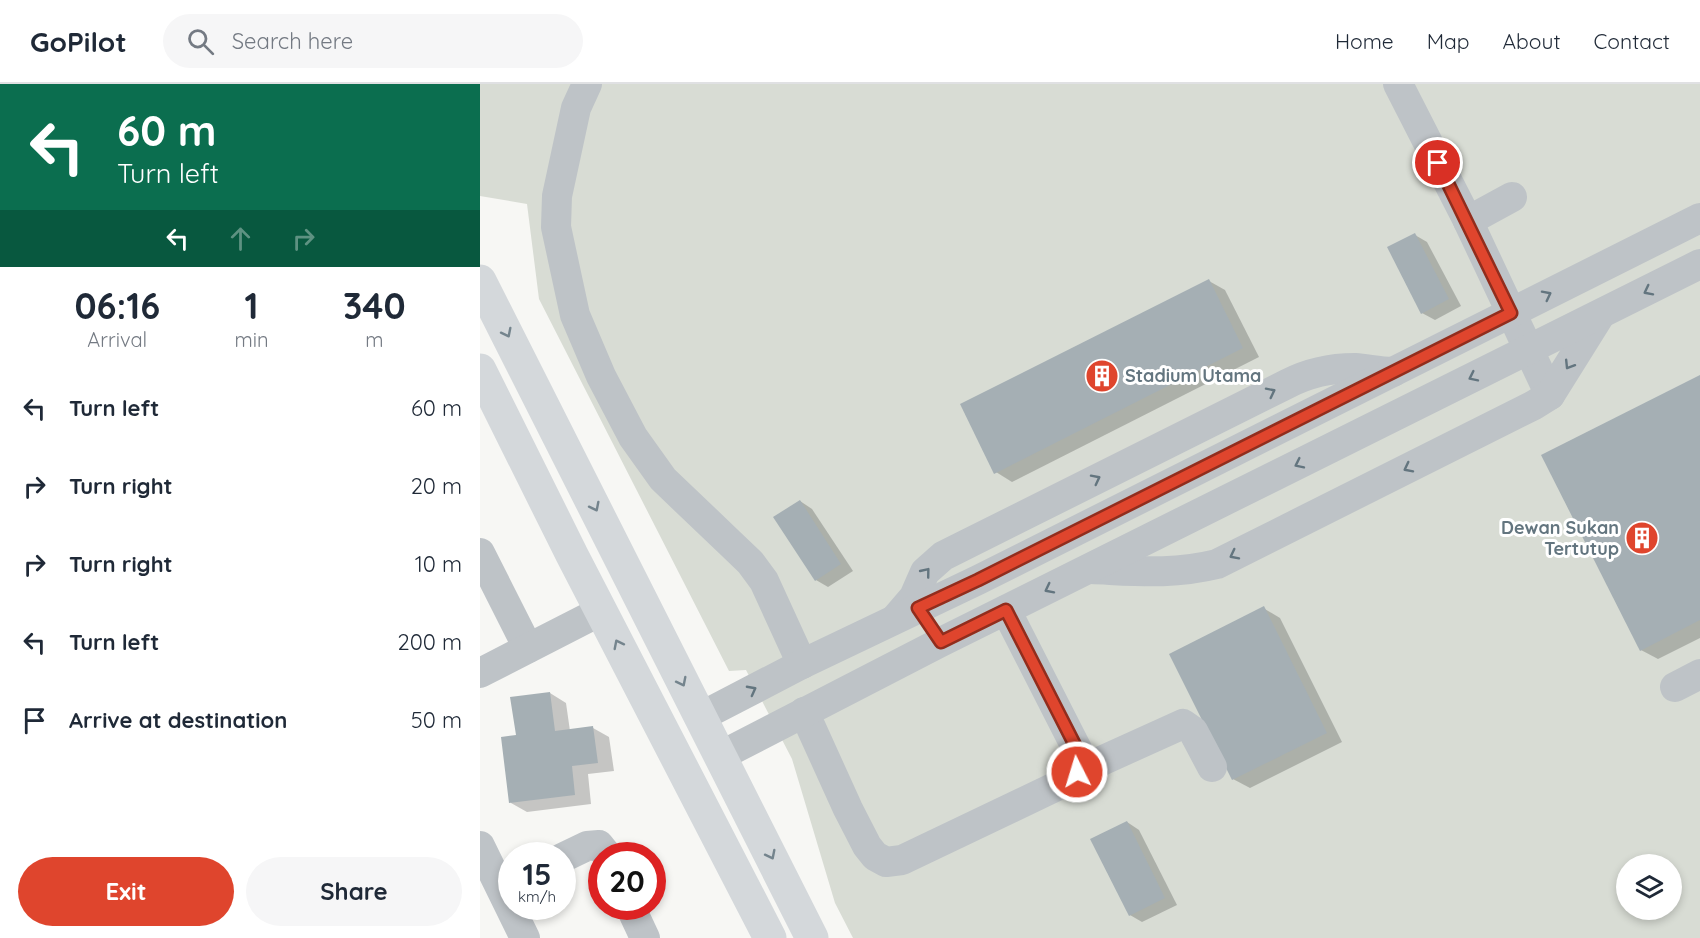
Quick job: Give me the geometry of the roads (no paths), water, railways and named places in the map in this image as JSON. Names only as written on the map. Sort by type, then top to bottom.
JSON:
[{"type":"main road","points":[[480,281],[812,938]]},
{"type":"main road","points":[[524,366],[513,384],[516,405],[573,522],[572,555]]},
{"type":"main road","points":[[480,370],[572,555],[764,925]]},
{"type":"main road","points":[[700,717],[688,740],[693,758],[755,885],[764,925]]},
{"type":"main road","points":[[790,893],[789,926],[794,938]]},
{"type":"lane","points":[[587,84],[576,108],[556,196],[556,227],[574,315],[601,376],[633,437],[663,479],[737,549],[764,581],[802,664]]},
{"type":"lane","points":[[1398,84],[1468,221],[1550,395]]},
{"type":"lane","points":[[1468,221],[1512,197]]},
{"type":"lane","points":[[700,717],[906,614],[925,572],[943,556],[1266,394],[1301,377],[1324,371],[1356,368],[1393,372],[1700,218]]},
{"type":"lane","points":[[720,756],[941,642],[1700,264]]},
{"type":"lane","points":[[1090,568],[1163,573],[1217,564],[1550,395],[1600,315]]},
{"type":"lane","points":[[480,554],[528,648]]},
{"type":"lane","points":[[1006,610],[1082,759],[1077,772]]},
{"type":"lane","points":[[480,673],[601,611]]},
{"type":"lane","points":[[906,614],[941,642]]},
{"type":"lane","points":[[804,712],[867,846],[875,856],[886,862],[902,860],[1059,785],[1077,772],[1183,724],[1193,731],[1212,767]]},
{"type":"lane","points":[[480,846],[497,890],[525,938]]},
{"type":"lane","points":[[637,920],[645,938]]},
{"type":"place","name":"Stadium Utama","points":[[1102,376]]},
{"type":"place","name":"Dewan Sukan Tertutup","points":[[1642,538]]}]
